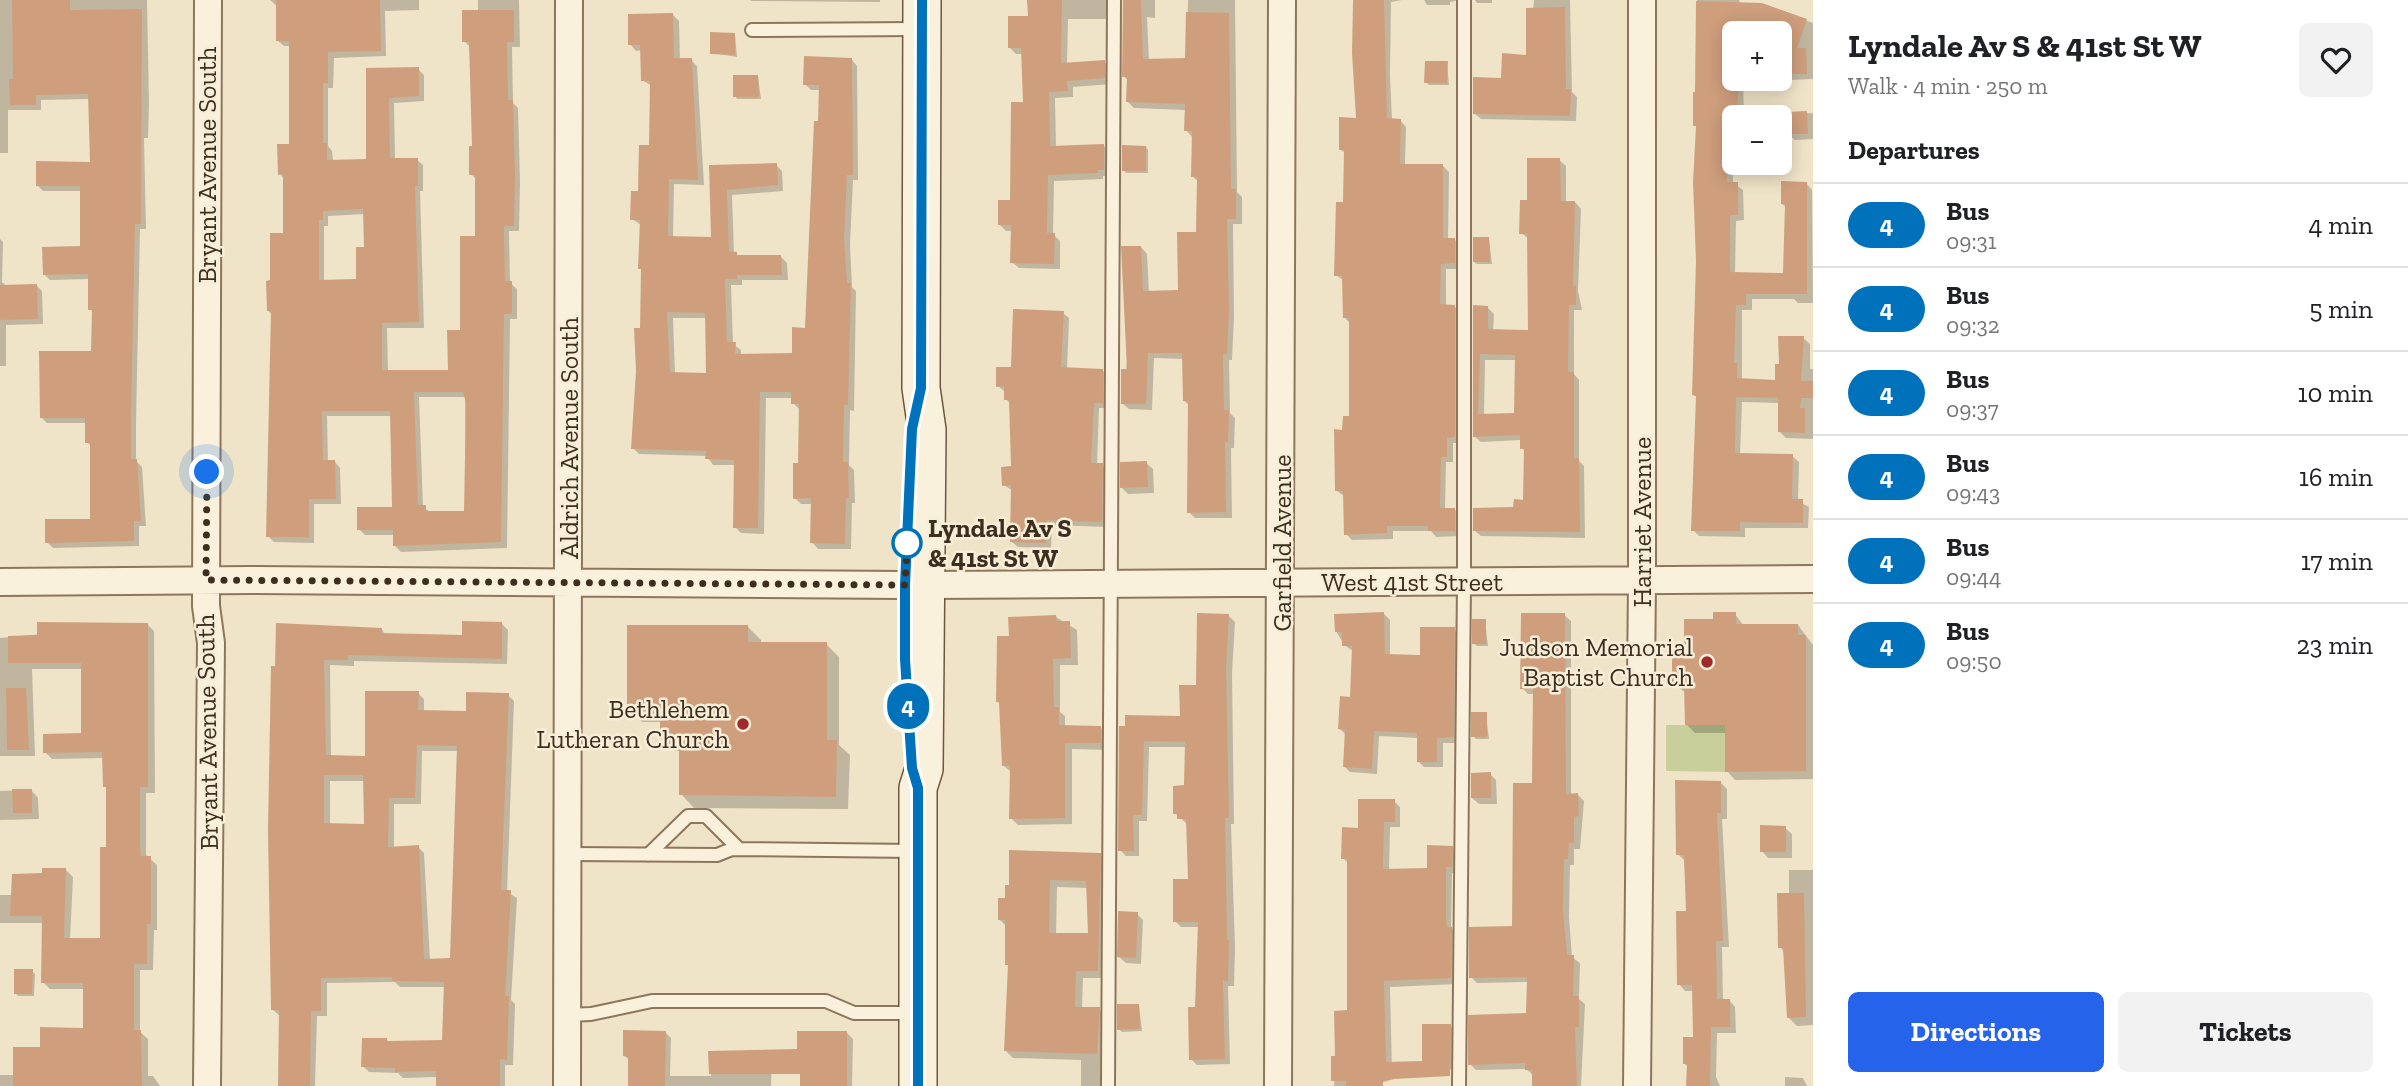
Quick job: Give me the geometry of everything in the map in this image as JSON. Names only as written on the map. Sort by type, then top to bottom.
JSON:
[{"type":"main road","points":[[918,1086],[918,788],[924,769],[917,585],[927,430],[921,388],[922,15]]},
{"type":"street","name":"Bryant Avenue South","points":[[207,1086],[211,643],[206,580],[208,0]]},
{"type":"street","name":"Aldrich Avenue South","points":[[567,1086],[569,0]]},
{"type":"street","name":"Garfield Avenue","points":[[1278,1086],[1282,582],[1282,0]]},
{"type":"street","name":"Harriet Avenue","points":[[1637,1086],[1642,581],[1642,0]]},
{"type":"street","name":"West 41st Street","points":[[0,582],[206,580],[917,585],[1813,579]]},
{"type":"lane","points":[[1108,1086],[1114,0]]},
{"type":"lane","points":[[1459,1086],[1464,582],[1464,0]]},
{"type":"lane","points":[[752,30],[922,15]]},
{"type":"lane","points":[[649,855],[688,816],[706,816],[739,849]]},
{"type":"lane","points":[[569,854],[716,855],[739,849],[919,851]]},
{"type":"lane","points":[[568,1015],[591,1014],[652,1001],[826,1001],[854,1013],[918,1013]]},
{"type":"green space","points":[[1666,725],[1725,725],[1725,772],[1666,771]]},
{"type":"building","points":[[12,0],[70,0],[70,10],[142,9],[141,224],[135,224],[131,417],[131,459],[137,459],[141,521],[134,521],[134,541],[45,543],[45,519],[90,519],[90,443],[85,443],[85,418],[40,418],[39,351],[91,351],[92,310],[88,310],[88,274],[43,275],[42,247],[80,246],[80,186],[36,186],[36,161],[90,162],[88,94],[36,95],[36,105],[10,105],[9,79],[13,79]]},
{"type":"building","points":[[276,0],[380,0],[381,51],[328,52],[328,83],[323,83],[323,143],[327,143],[327,160],[366,159],[366,68],[419,67],[419,96],[389,98],[390,158],[418,158],[418,186],[415,186],[419,322],[382,323],[382,370],[448,370],[447,330],[460,330],[460,236],[475,236],[475,175],[469,175],[469,146],[472,146],[469,42],[462,42],[462,10],[514,10],[514,42],[507,42],[508,100],[513,100],[515,175],[514,226],[504,226],[505,281],[512,281],[512,314],[504,314],[501,542],[393,546],[393,530],[357,530],[357,507],[392,507],[390,411],[322,411],[323,460],[335,460],[336,499],[309,499],[309,537],[266,537],[271,311],[267,311],[266,281],[270,280],[270,233],[283,233],[283,174],[278,175],[277,144],[289,144],[289,41],[276,41]],"holes":[[[363,209],[364,247],[356,247],[356,279],[319,280],[319,220],[323,220],[323,211]],[[414,392],[463,392],[466,403],[464,511],[426,511],[426,505],[418,505]]]},
{"type":"building","points":[[1027,0],[1062,0],[1061,63],[1105,60],[1105,78],[1067,81],[1068,91],[1049,92],[1050,146],[1104,144],[1104,170],[1098,170],[1098,173],[1048,175],[1047,233],[1055,233],[1054,264],[1010,263],[1011,225],[998,225],[998,200],[1010,200],[1011,102],[1023,102],[1021,48],[1008,48],[1008,16],[1028,16]]},
{"type":"building","points":[[1123,0],[1141,0],[1143,59],[1185,58],[1186,12],[1229,13],[1231,189],[1236,189],[1236,219],[1227,219],[1229,309],[1227,354],[1223,354],[1224,410],[1229,410],[1228,442],[1225,442],[1226,512],[1187,513],[1188,401],[1183,401],[1182,353],[1148,353],[1146,404],[1121,404],[1121,369],[1127,369],[1121,246],[1141,246],[1143,291],[1178,290],[1177,232],[1196,232],[1197,177],[1191,177],[1192,131],[1184,131],[1185,104],[1126,102],[1127,77],[1122,77]]},
{"type":"building","points":[[1353,0],[1384,0],[1387,118],[1401,119],[1400,164],[1443,164],[1443,238],[1455,238],[1455,263],[1441,264],[1440,304],[1455,305],[1455,437],[1447,438],[1447,457],[1441,457],[1440,508],[1455,508],[1455,531],[1428,531],[1428,526],[1387,526],[1387,533],[1344,535],[1343,491],[1335,491],[1334,429],[1342,430],[1343,416],[1349,416],[1349,318],[1343,318],[1342,276],[1334,276],[1336,202],[1343,202],[1344,150],[1339,150],[1339,117],[1356,118],[1352,53]]},
{"type":"building","points":[[1696,1],[1762,3],[1807,19],[1797,48],[1806,48],[1807,74],[1792,74],[1792,21],[1722,21],[1722,91],[1738,91],[1738,105],[1722,105],[1722,175],[1727,175],[1727,182],[1738,182],[1738,215],[1730,215],[1730,272],[1783,273],[1785,204],[1781,204],[1781,181],[1807,182],[1807,294],[1746,294],[1746,305],[1736,305],[1734,363],[1737,363],[1737,378],[1775,380],[1775,364],[1779,364],[1778,336],[1804,336],[1801,381],[1813,381],[1813,398],[1801,398],[1800,408],[1805,408],[1805,433],[1778,432],[1778,398],[1736,397],[1735,453],[1793,454],[1792,499],[1803,499],[1803,523],[1740,522],[1740,531],[1691,531],[1696,396],[1692,395],[1696,261],[1693,182]]},
{"type":"building","points":[[1565,7],[1566,89],[1571,89],[1570,116],[1473,114],[1473,77],[1501,78],[1502,53],[1526,55],[1526,8]]},
{"type":"building","points":[[673,13],[674,58],[692,58],[698,180],[669,179],[668,236],[711,237],[709,165],[777,163],[778,185],[727,190],[729,251],[737,252],[737,255],[781,255],[782,275],[737,275],[737,279],[725,279],[727,342],[736,342],[735,354],[792,353],[792,327],[805,328],[814,121],[818,121],[819,85],[803,85],[804,56],[852,58],[853,175],[847,175],[844,238],[847,283],[851,283],[848,405],[844,405],[843,462],[848,462],[849,498],[846,498],[845,544],[810,543],[811,498],[793,499],[793,463],[798,463],[799,404],[791,404],[791,392],[760,392],[758,528],[733,528],[734,460],[705,459],[706,451],[631,449],[636,371],[634,328],[640,328],[641,269],[638,269],[640,220],[630,220],[631,191],[638,191],[639,145],[649,145],[650,81],[641,81],[640,45],[628,45],[628,14]],"holes":[[[667,312],[705,313],[706,373],[670,372]]]},
{"type":"building","points":[[710,32],[735,33],[735,55],[710,54]]},
{"type":"building","points":[[1425,61],[1448,61],[1447,83],[1424,83]]},
{"type":"building","points":[[733,75],[758,75],[759,97],[733,97]]},
{"type":"building","points":[[1807,111],[1808,134],[1792,134],[1792,112]]},
{"type":"building","points":[[1122,145],[1146,146],[1146,171],[1122,171]]},
{"type":"building","points":[[1527,158],[1560,158],[1561,201],[1575,201],[1573,286],[1576,286],[1576,305],[1569,305],[1568,372],[1574,372],[1574,458],[1579,458],[1580,532],[1473,531],[1473,508],[1513,507],[1514,499],[1523,500],[1524,449],[1520,449],[1520,435],[1473,437],[1473,305],[1488,306],[1488,329],[1528,330],[1527,234],[1519,234],[1520,200],[1527,200]],"holes":[[[1480,354],[1515,355],[1514,413],[1478,414]]]},
{"type":"building","points":[[1473,237],[1489,237],[1490,262],[1473,262]]},
{"type":"building","points":[[37,284],[38,319],[0,320],[0,285]]},
{"type":"building","points":[[1013,309],[1064,311],[1061,367],[1103,369],[1103,403],[1094,403],[1091,463],[1103,463],[1102,522],[1047,520],[1046,543],[1010,542],[1011,485],[1002,486],[1001,467],[1011,466],[1009,400],[1004,400],[1004,386],[996,387],[996,367],[1011,367]]},
{"type":"building","points":[[1147,461],[1148,487],[1120,488],[1120,462]]},
{"type":"building","points":[[1384,612],[1385,654],[1420,655],[1420,627],[1455,627],[1454,737],[1437,738],[1437,762],[1417,762],[1417,733],[1374,731],[1372,769],[1343,767],[1345,730],[1338,729],[1340,696],[1350,697],[1352,646],[1342,646],[1342,632],[1335,632],[1334,614]]},
{"type":"building","points":[[1713,612],[1736,612],[1736,624],[1798,624],[1798,635],[1806,635],[1806,771],[1725,772],[1725,725],[1685,725],[1684,685],[1672,685],[1672,644],[1684,643],[1684,619],[1713,619]]},
{"type":"building","points":[[1197,613],[1229,614],[1226,666],[1229,818],[1225,818],[1229,940],[1228,981],[1223,980],[1225,1059],[1189,1060],[1188,1007],[1195,1007],[1198,922],[1173,922],[1173,879],[1188,879],[1186,819],[1177,819],[1177,814],[1173,814],[1173,786],[1184,785],[1185,742],[1144,741],[1142,815],[1133,815],[1134,851],[1118,851],[1119,726],[1125,726],[1125,715],[1180,716],[1179,685],[1196,685]]},
{"type":"building","points":[[1521,613],[1565,613],[1566,794],[1578,793],[1579,816],[1574,817],[1574,843],[1569,843],[1568,859],[1564,859],[1563,910],[1567,955],[1574,955],[1573,996],[1579,996],[1579,1027],[1575,1027],[1577,1086],[1532,1086],[1532,1070],[1525,1070],[1525,1063],[1468,1065],[1468,1015],[1526,1013],[1527,977],[1469,978],[1469,927],[1512,926],[1513,783],[1532,783],[1533,689],[1520,689]]},
{"type":"building","points":[[1056,615],[1057,621],[1070,621],[1071,658],[1053,659],[1054,707],[1059,707],[1059,725],[1101,726],[1101,743],[1065,743],[1065,818],[1009,819],[1010,766],[1002,766],[999,702],[996,702],[997,636],[1009,636],[1008,617]]},
{"type":"building","points":[[1472,619],[1486,619],[1486,644],[1472,644]]},
{"type":"building","points":[[462,621],[502,622],[502,659],[348,655],[348,660],[324,660],[326,755],[365,756],[365,691],[419,691],[418,710],[466,711],[466,692],[509,693],[501,890],[511,890],[505,996],[509,996],[507,1060],[500,1059],[500,1086],[436,1086],[436,1071],[395,1072],[395,1068],[361,1067],[362,1038],[387,1038],[387,1041],[442,1040],[444,982],[392,981],[392,977],[321,978],[321,1011],[311,1011],[310,1086],[278,1086],[279,1010],[271,1010],[268,830],[271,666],[275,666],[276,623],[382,628],[382,633],[462,635]],"holes":[[[417,745],[457,746],[450,958],[424,959],[419,845],[388,847],[389,798],[415,798]],[[324,775],[363,775],[364,824],[324,823]]]},
{"type":"building","points":[[37,622],[148,623],[148,787],[140,787],[140,847],[141,856],[151,856],[151,924],[147,924],[147,964],[134,964],[134,1030],[141,1030],[142,1086],[13,1086],[13,1047],[40,1047],[40,1027],[83,1028],[83,983],[41,983],[42,916],[10,916],[12,874],[42,873],[42,868],[66,868],[64,938],[100,938],[100,847],[106,847],[106,787],[103,787],[102,752],[43,753],[43,734],[81,733],[81,663],[8,663],[8,636],[37,635]]},
{"type":"building","name":"Bethlehem Lutheran Church","points":[[627,625],[748,625],[748,642],[827,642],[827,740],[837,740],[836,797],[679,795],[679,739],[660,739],[660,709],[627,709]]},
{"type":"building","points":[[6,688],[26,688],[29,750],[7,750]]},
{"type":"building","points":[[1471,712],[1487,712],[1487,737],[1471,737]]},
{"type":"building","points":[[1491,772],[1491,798],[1471,798],[1471,773]]},
{"type":"building","points":[[1675,780],[1721,781],[1721,813],[1717,813],[1723,941],[1716,941],[1717,999],[1730,999],[1730,1027],[1711,1027],[1710,1086],[1686,1086],[1687,1064],[1683,1064],[1683,1037],[1693,1037],[1692,985],[1677,985],[1676,911],[1686,911],[1684,855],[1676,855]]},
{"type":"building","points":[[12,789],[32,789],[32,813],[13,813]]},
{"type":"building","points":[[1358,799],[1395,799],[1395,822],[1384,822],[1383,869],[1427,868],[1427,845],[1453,846],[1452,867],[1446,867],[1446,919],[1447,927],[1452,927],[1451,978],[1384,981],[1386,1062],[1422,1061],[1422,1024],[1451,1024],[1450,1076],[1394,1079],[1383,1082],[1383,1086],[1346,1086],[1346,1081],[1331,1081],[1331,1056],[1335,1056],[1334,1011],[1347,1010],[1347,859],[1341,859],[1342,827],[1358,828]]},
{"type":"building","points":[[1760,825],[1786,826],[1786,852],[1760,852]]},
{"type":"building","points":[[1009,850],[1101,853],[1098,971],[1076,971],[1075,1007],[1100,1007],[1097,1054],[1004,1051],[1008,965],[1005,965],[1005,920],[998,920],[998,898],[1005,898],[1005,885],[1009,885]],"holes":[[[1050,880],[1086,881],[1088,933],[1049,933]]]},
{"type":"building","points":[[1777,893],[1804,893],[1806,1017],[1787,1018],[1783,948],[1778,948]]},
{"type":"building","points":[[1118,911],[1138,912],[1136,958],[1117,957]]},
{"type":"building","points":[[14,969],[33,969],[32,994],[14,994]]},
{"type":"building","points":[[1117,1004],[1139,1004],[1140,1029],[1117,1030]]},
{"type":"building","points":[[623,1030],[666,1031],[665,1086],[628,1086],[628,1057],[623,1056]]},
{"type":"building","points":[[797,1031],[847,1031],[847,1086],[800,1086],[800,1074],[709,1074],[708,1051],[797,1049]]},
{"type":"bus line","name":"4","points":[[918,1086],[918,788],[912,768],[905,659],[905,585],[912,429],[921,388],[922,0]]},
{"type":"place","name":"Lyndale Av S & 41st St W","points":[[907,543]]},
{"type":"place","name":"Judson Memorial Baptist Church","points":[[1707,662]]},
{"type":"place","name":"Bethlehem Lutheran Church","points":[[743,724]]},
{"type":"route","points":[[207,472],[206,580],[905,585],[908,531],[907,543]]}]
